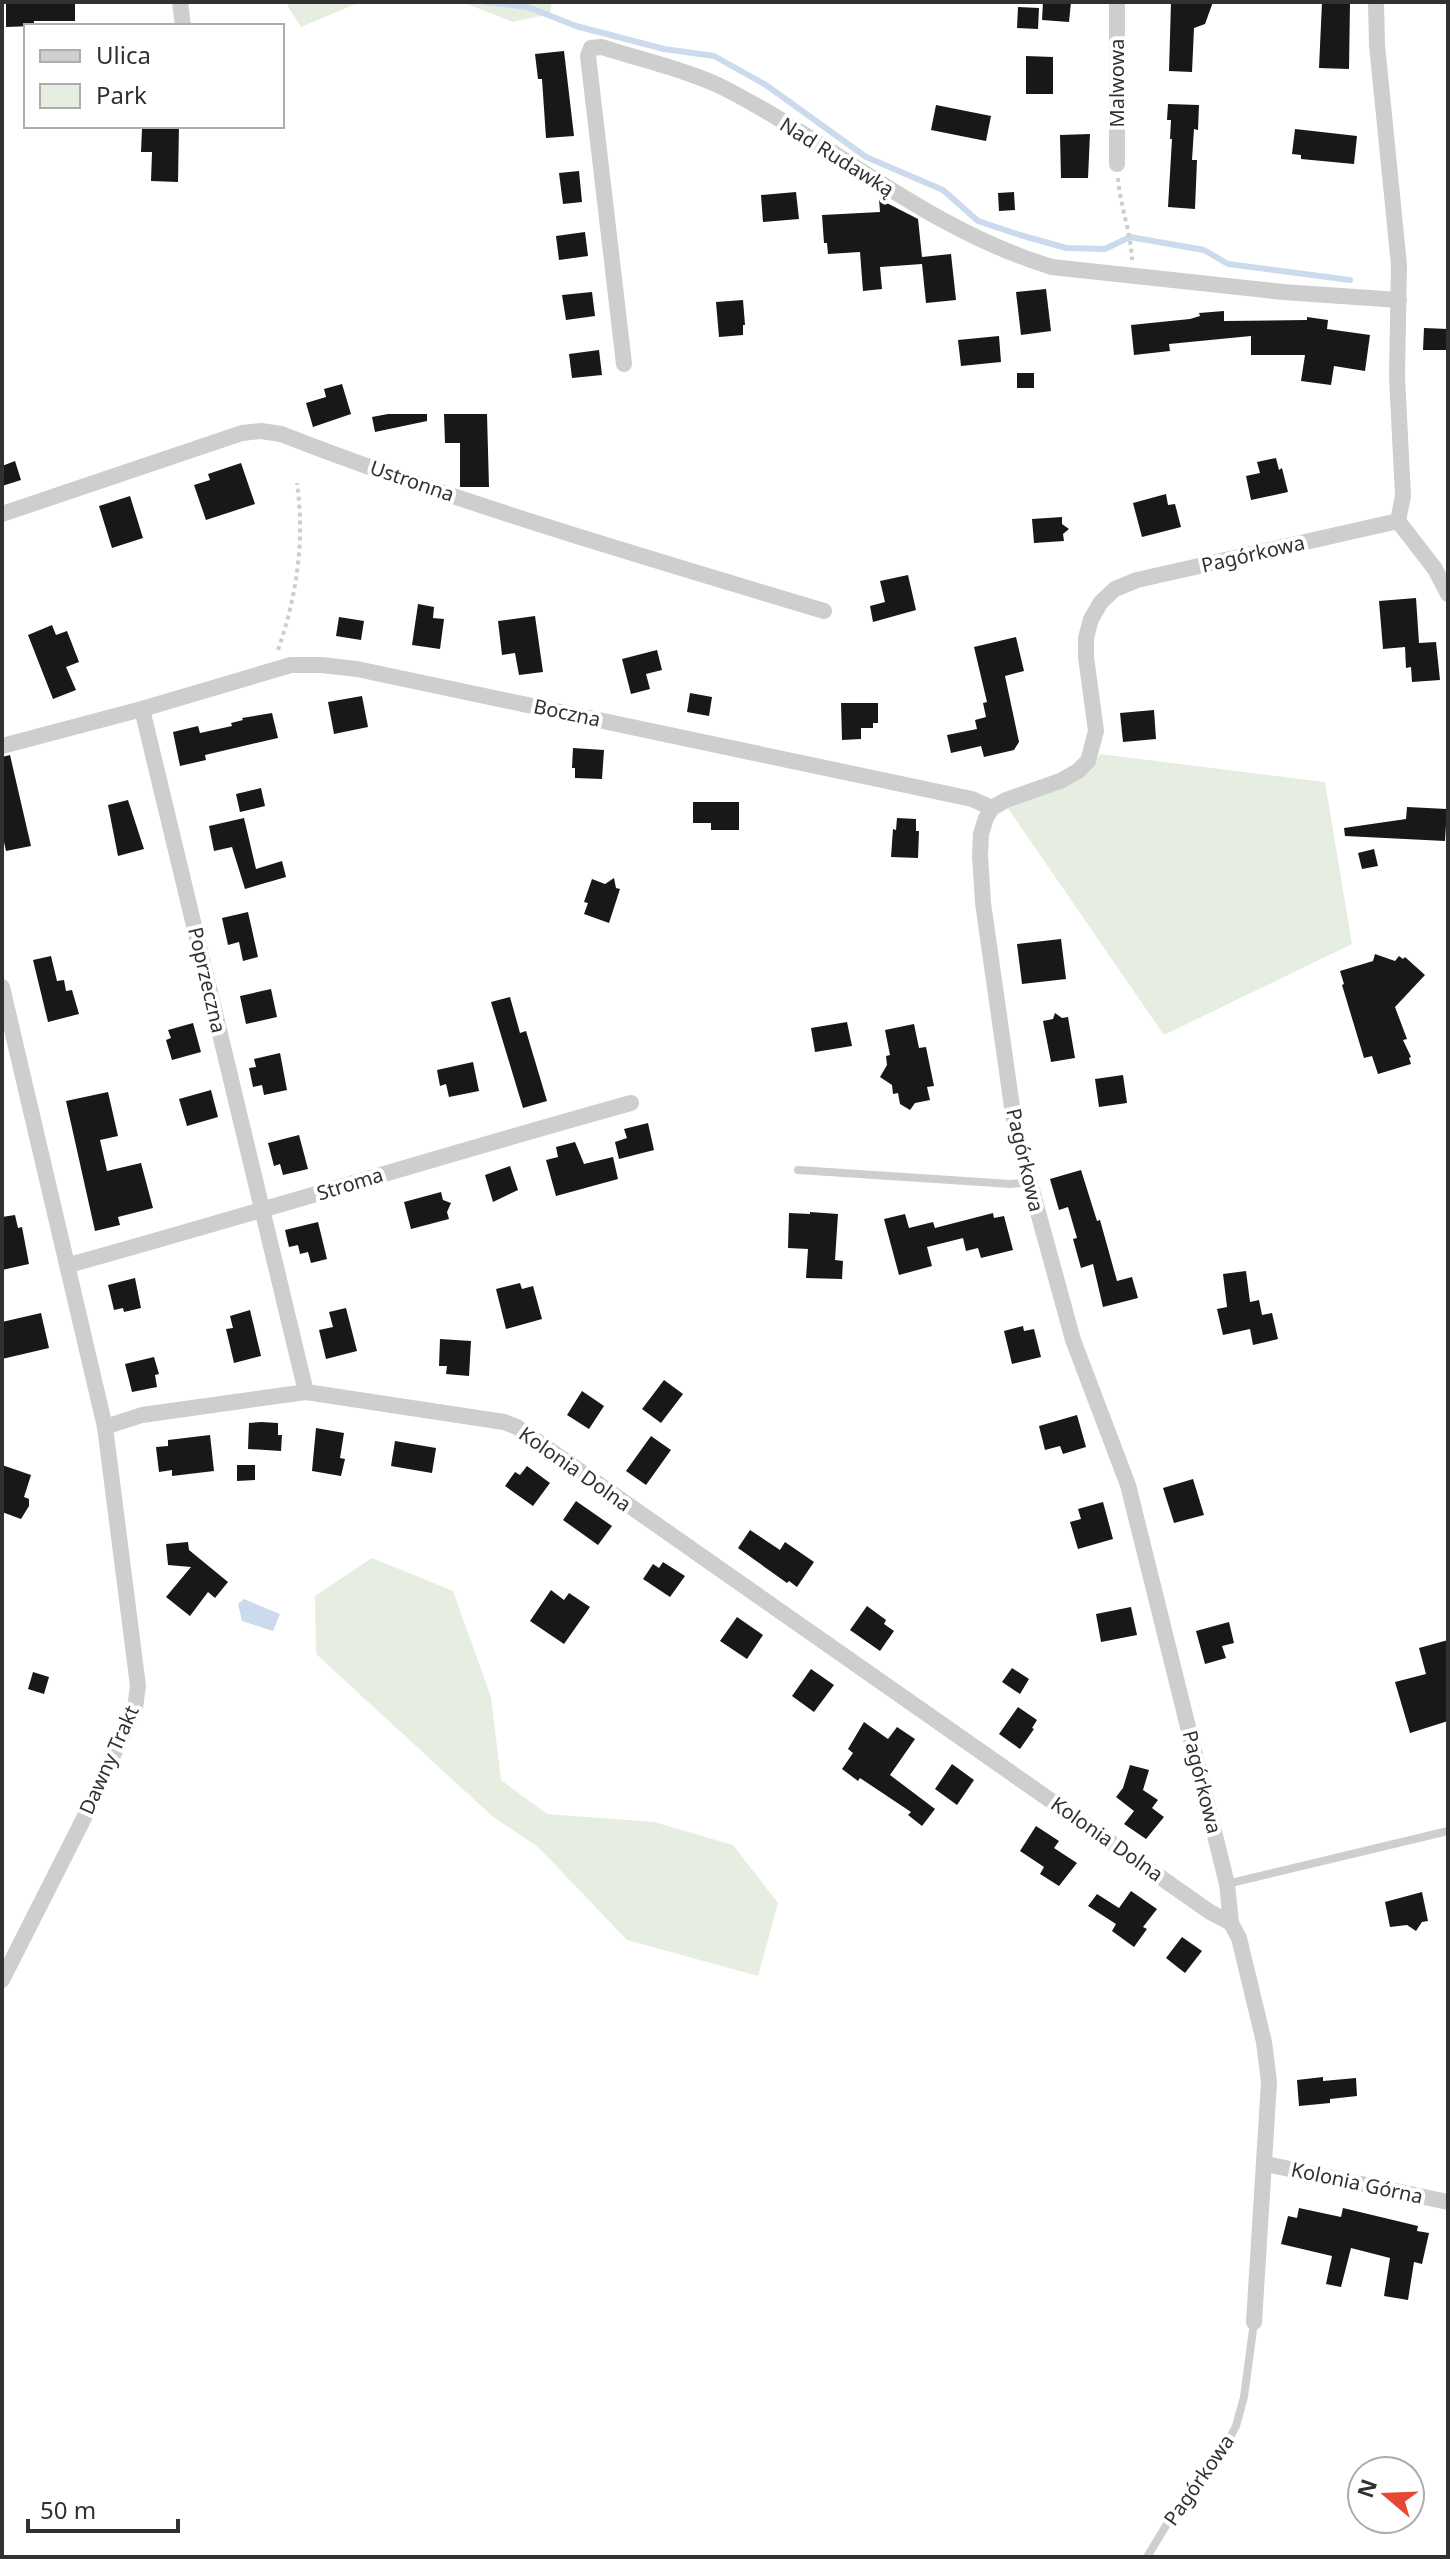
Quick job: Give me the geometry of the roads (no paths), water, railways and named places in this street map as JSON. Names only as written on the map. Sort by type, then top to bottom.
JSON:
[{"type":"street","points":[[180,2],[183,24]]},
{"type":"street","name":"Malwowa","points":[[1117,2],[1117,164]]},
{"type":"street","points":[[1376,2],[1377,45],[1399,265],[1397,377],[1403,496],[1398,521],[1447,587]]},
{"type":"street","name":"Nad Rudawką","points":[[624,364],[588,56],[591,48],[602,47],[719,86],[886,188],[1016,256],[1052,267],[1283,292],[1399,300]]},
{"type":"street","name":"Ustronna","points":[[2,514],[242,433],[261,431],[281,434],[433,489],[589,540],[824,611]]},
{"type":"street","name":"Pagórkowa","points":[[1254,2322],[1269,2082],[1264,2042],[1239,1938],[1231,1923],[1227,1884],[1128,1485],[1073,1340],[1015,1128],[983,903],[981,834],[992,808],[1060,781],[1088,761],[1096,731],[1086,638],[1096,610],[1115,589],[1137,580],[1398,521]]},
{"type":"street","name":"Boczna","points":[[142,709],[291,665],[357,669],[957,796],[992,808]]},
{"type":"street","points":[[2,746],[142,709]]},
{"type":"street","name":"Poprzeczna","points":[[142,709],[306,1392]]},
{"type":"street","points":[[2,987],[105,1427]]},
{"type":"street","name":"Stroma","points":[[69,1265],[263,1212],[448,1154],[631,1103]]},
{"type":"street","name":"Kolonia Dolna","points":[[105,1427],[142,1415],[306,1392],[490,1418],[517,1427],[1210,1912],[1231,1923]]},
{"type":"street","name":"Dawny Trakt","points":[[2,1980],[82,1822],[135,1708],[138,1686],[105,1427]]},
{"type":"street","name":"Kolonia Górna","points":[[1266,2164],[1448,2202]]},
{"type":"lane","points":[[798,1170],[1011,1184],[1028,1182]]},
{"type":"lane","points":[[1227,1884],[1448,1831]]},
{"type":"lane","name":"Pagórkowa","points":[[1147,2557],[1170,2519],[1224,2449],[1236,2426],[1244,2397],[1254,2322]]},
{"type":"water","points":[[244,1599],[280,1614],[273,1631],[242,1621],[238,1604]]},
{"type":"waterway","points":[[487,2],[528,7],[576,26],[664,49],[714,56],[766,85],[866,157],[943,190],[978,221],[1020,235],[1066,248],[1105,249],[1130,237],[1204,250],[1228,264],[1350,280]]}]
